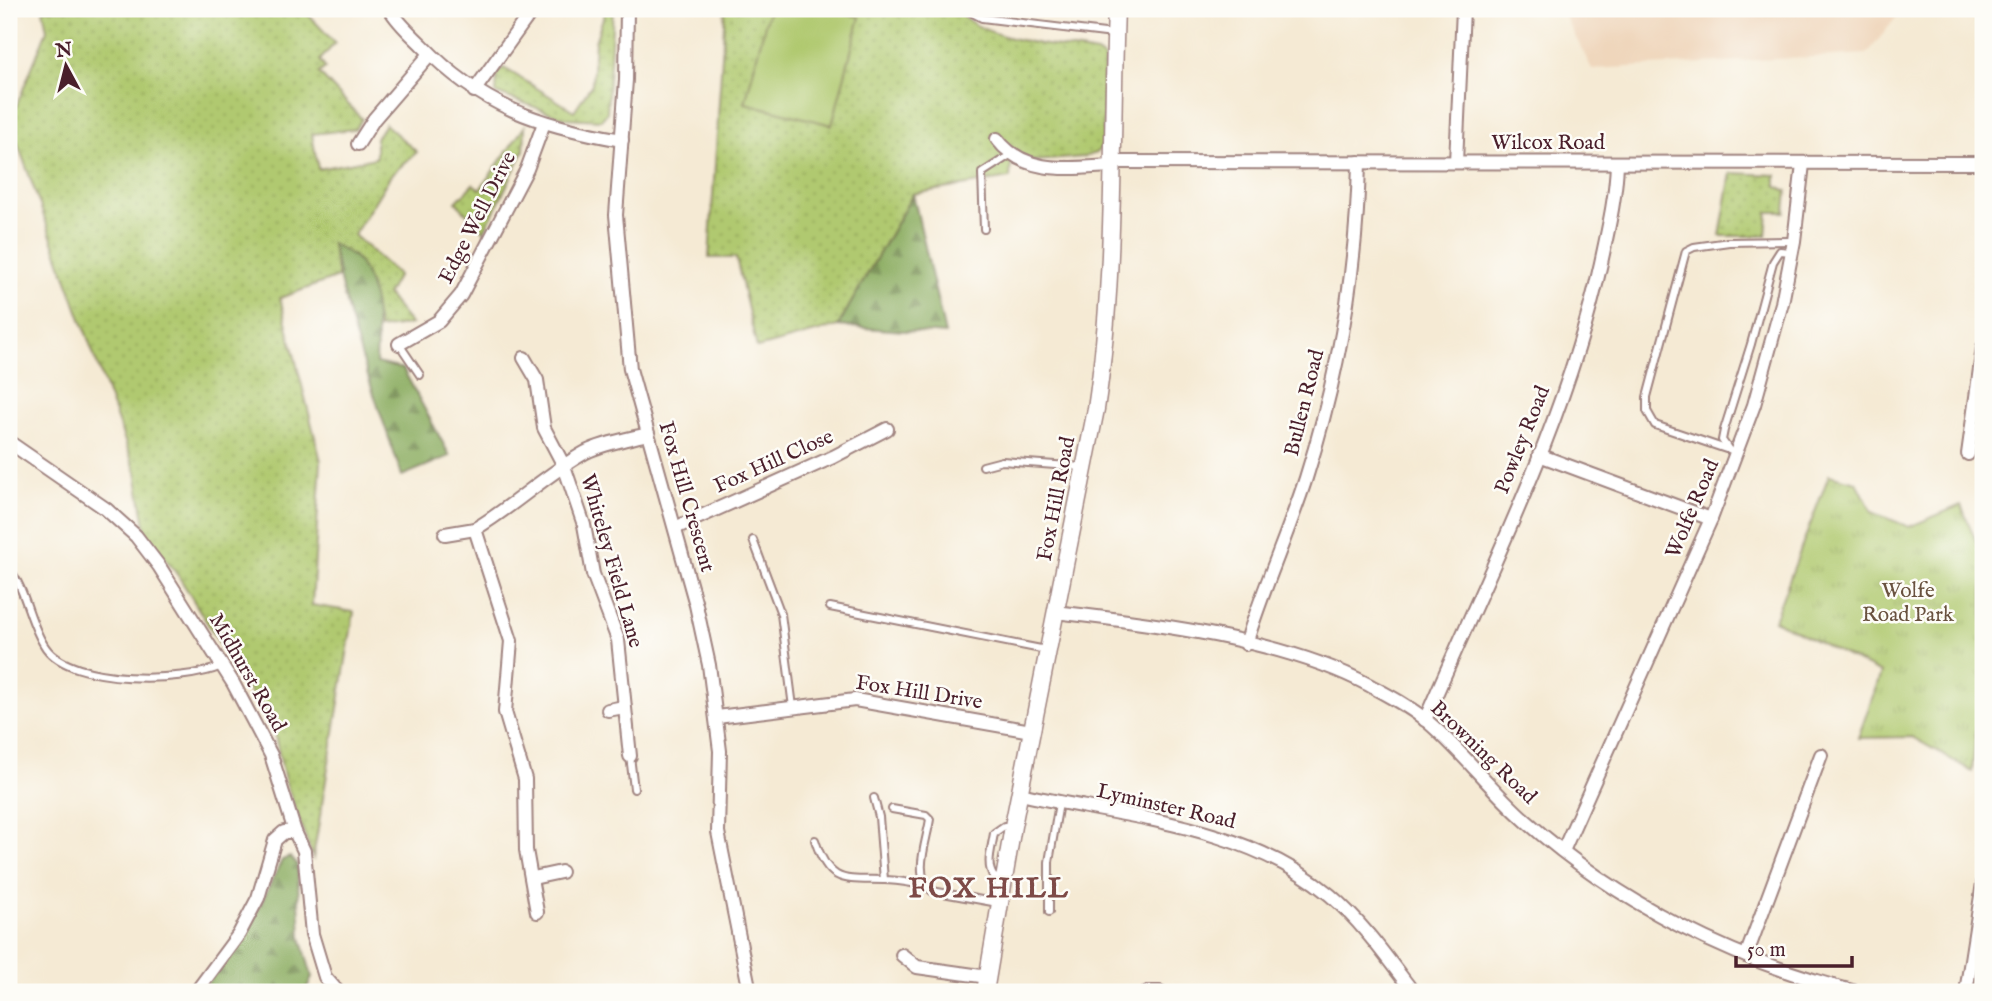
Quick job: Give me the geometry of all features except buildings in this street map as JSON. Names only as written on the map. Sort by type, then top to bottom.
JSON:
[{"type":"street","points":[[390,9],[430,54],[474,91],[500,106],[544,123],[622,140]]},
{"type":"street","points":[[474,91],[533,9]]},
{"type":"street","name":"Fox Hill Crescent","points":[[627,9],[622,140],[616,198],[630,369],[696,606],[717,717],[718,832],[750,992]]},
{"type":"street","name":"Fox Hill Road","points":[[987,984],[1013,827],[1105,351],[1116,9]]},
{"type":"street","points":[[1455,162],[1463,9]]},
{"type":"street","points":[[358,144],[374,120],[430,54]]},
{"type":"street","name":"Edge Well Drive","points":[[399,344],[439,321],[461,295],[527,169],[544,123]]},
{"type":"street","points":[[997,139],[1010,155]]},
{"type":"street","name":"Wilcox Road","points":[[1010,155],[1037,166],[1359,162],[1983,163]]},
{"type":"street","name":"Bullen Road","points":[[1246,644],[1306,478],[1331,384],[1355,260],[1359,162]]},
{"type":"street","name":"Powley Road","points":[[1425,720],[1539,455],[1585,326],[1613,209],[1617,163]]},
{"type":"street","name":"Wolfe Road","points":[[1563,851],[1711,519],[1732,451],[1769,356],[1793,246],[1802,164]]},
{"type":"street","points":[[1968,454],[1983,347]]},
{"type":"street","name":"Whiteley Field Lane","points":[[524,358],[543,378],[544,428],[564,466],[584,525],[593,574],[618,640],[630,755]]},
{"type":"street","name":"Fox Hill Close","points":[[675,527],[833,457],[887,429]]},
{"type":"street","points":[[445,534],[475,530],[511,508],[564,466],[588,451],[648,434]]},
{"type":"street","name":"Midhurst Road","points":[[9,442],[106,509],[136,536],[159,566],[259,727],[304,851],[312,934],[325,977],[338,992]]},
{"type":"street","points":[[1539,455],[1711,519]]},
{"type":"street","points":[[475,530],[511,641],[505,712],[525,779],[525,829],[537,912]]},
{"type":"street","name":"Browning Road","points":[[1055,612],[1111,619],[1246,644],[1344,673],[1425,720],[1524,819],[1606,884],[1647,909],[1746,956],[1856,992]]},
{"type":"street","name":"Fox Hill Drive","points":[[717,717],[839,701],[873,702],[1031,731]]},
{"type":"street","points":[[608,710],[624,707]]},
{"type":"street","points":[[1746,956],[1821,755]]},
{"type":"street","name":"Lyminster Road","points":[[1020,794],[1209,834],[1280,862],[1328,894],[1352,914],[1413,992]]},
{"type":"street","points":[[196,992],[239,933],[258,898],[275,840],[285,832],[295,832]]},
{"type":"street","points":[[533,878],[561,872]]},
{"type":"street","points":[[1966,992],[1983,883]]},
{"type":"street","points":[[902,956],[917,967],[987,984]]},
{"type":"street","points":[[1147,992],[1160,992]]},
{"type":"lane","points":[[965,9],[982,18],[1115,34]]},
{"type":"lane","points":[[984,229],[982,173],[1010,155]]},
{"type":"lane","points":[[1732,451],[1655,425],[1647,411],[1647,397],[1674,308],[1682,259],[1694,247],[1729,242],[1793,246]]},
{"type":"lane","points":[[1732,451],[1723,440],[1724,430],[1752,344],[1773,262],[1780,251],[1793,246]]},
{"type":"lane","points":[[399,344],[420,375]]},
{"type":"lane","points":[[982,466],[1002,461],[1084,467]]},
{"type":"lane","points":[[753,540],[781,614],[793,707]]},
{"type":"lane","points":[[9,569],[44,645],[55,659],[70,667],[145,677],[184,675],[222,666]]},
{"type":"lane","points":[[830,607],[1048,651]]},
{"type":"lane","name":"Whiteley Field Lane","points":[[630,755],[634,789]]},
{"type":"lane","points":[[874,798],[879,817],[884,880]]},
{"type":"lane","points":[[1049,912],[1049,862],[1059,803]]},
{"type":"lane","points":[[891,809],[926,815],[930,819],[921,874],[923,884]]},
{"type":"lane","points":[[816,840],[821,858],[835,874],[847,881],[884,880],[923,884],[932,891],[1000,903]]},
{"type":"shaded area","points":[[1561,9],[1898,9],[1899,14],[1867,54],[1592,69]]},
{"type":"green space","points":[[43,9],[303,9],[335,43],[320,60],[325,68],[319,73],[362,119],[355,129],[312,134],[318,169],[376,158],[376,138],[385,124],[417,152],[391,175],[354,235],[398,275],[387,295],[411,324],[379,329],[370,289],[332,245],[338,277],[280,298],[321,461],[312,605],[354,612],[313,858],[285,780],[274,732],[179,577],[146,532],[136,472],[10,122],[47,30]]},
{"type":"green space","points":[[606,9],[613,9],[607,113],[601,120],[565,118],[496,93],[497,73],[504,68],[574,111],[592,84],[595,42]]},
{"type":"green space","points":[[725,9],[957,9],[968,20],[1001,35],[1097,53],[1104,58],[1103,144],[1097,153],[1084,157],[1011,163],[1010,178],[913,194],[838,326],[757,348],[736,258],[709,258]]},
{"type":"green space","points":[[769,9],[827,9],[860,17],[832,125],[745,103]]},
{"type":"green space","points":[[525,126],[524,150],[484,232],[456,202],[473,184],[480,189]]},
{"type":"green space","points":[[1731,173],[1776,175],[1776,185],[1787,191],[1785,212],[1768,212],[1766,236],[1720,236]]},
{"type":"green space","points":[[913,194],[945,334],[838,326]]},
{"type":"green space","points":[[332,243],[357,259],[370,285],[377,324],[376,363],[403,369],[450,456],[402,476],[354,332]]},
{"type":"green space","name":"Wolfe Road Park","points":[[1829,475],[1857,482],[1872,512],[1909,527],[1961,505],[1978,546],[1983,546],[1983,707],[1978,707],[1972,771],[1912,737],[1858,738],[1881,673],[1774,620]]},
{"type":"green space","points":[[290,857],[297,864],[301,937],[312,977],[305,992],[201,992],[254,918],[282,860]]},
{"type":"district","name":"FOX HILL","points":[[989,889]]}]
